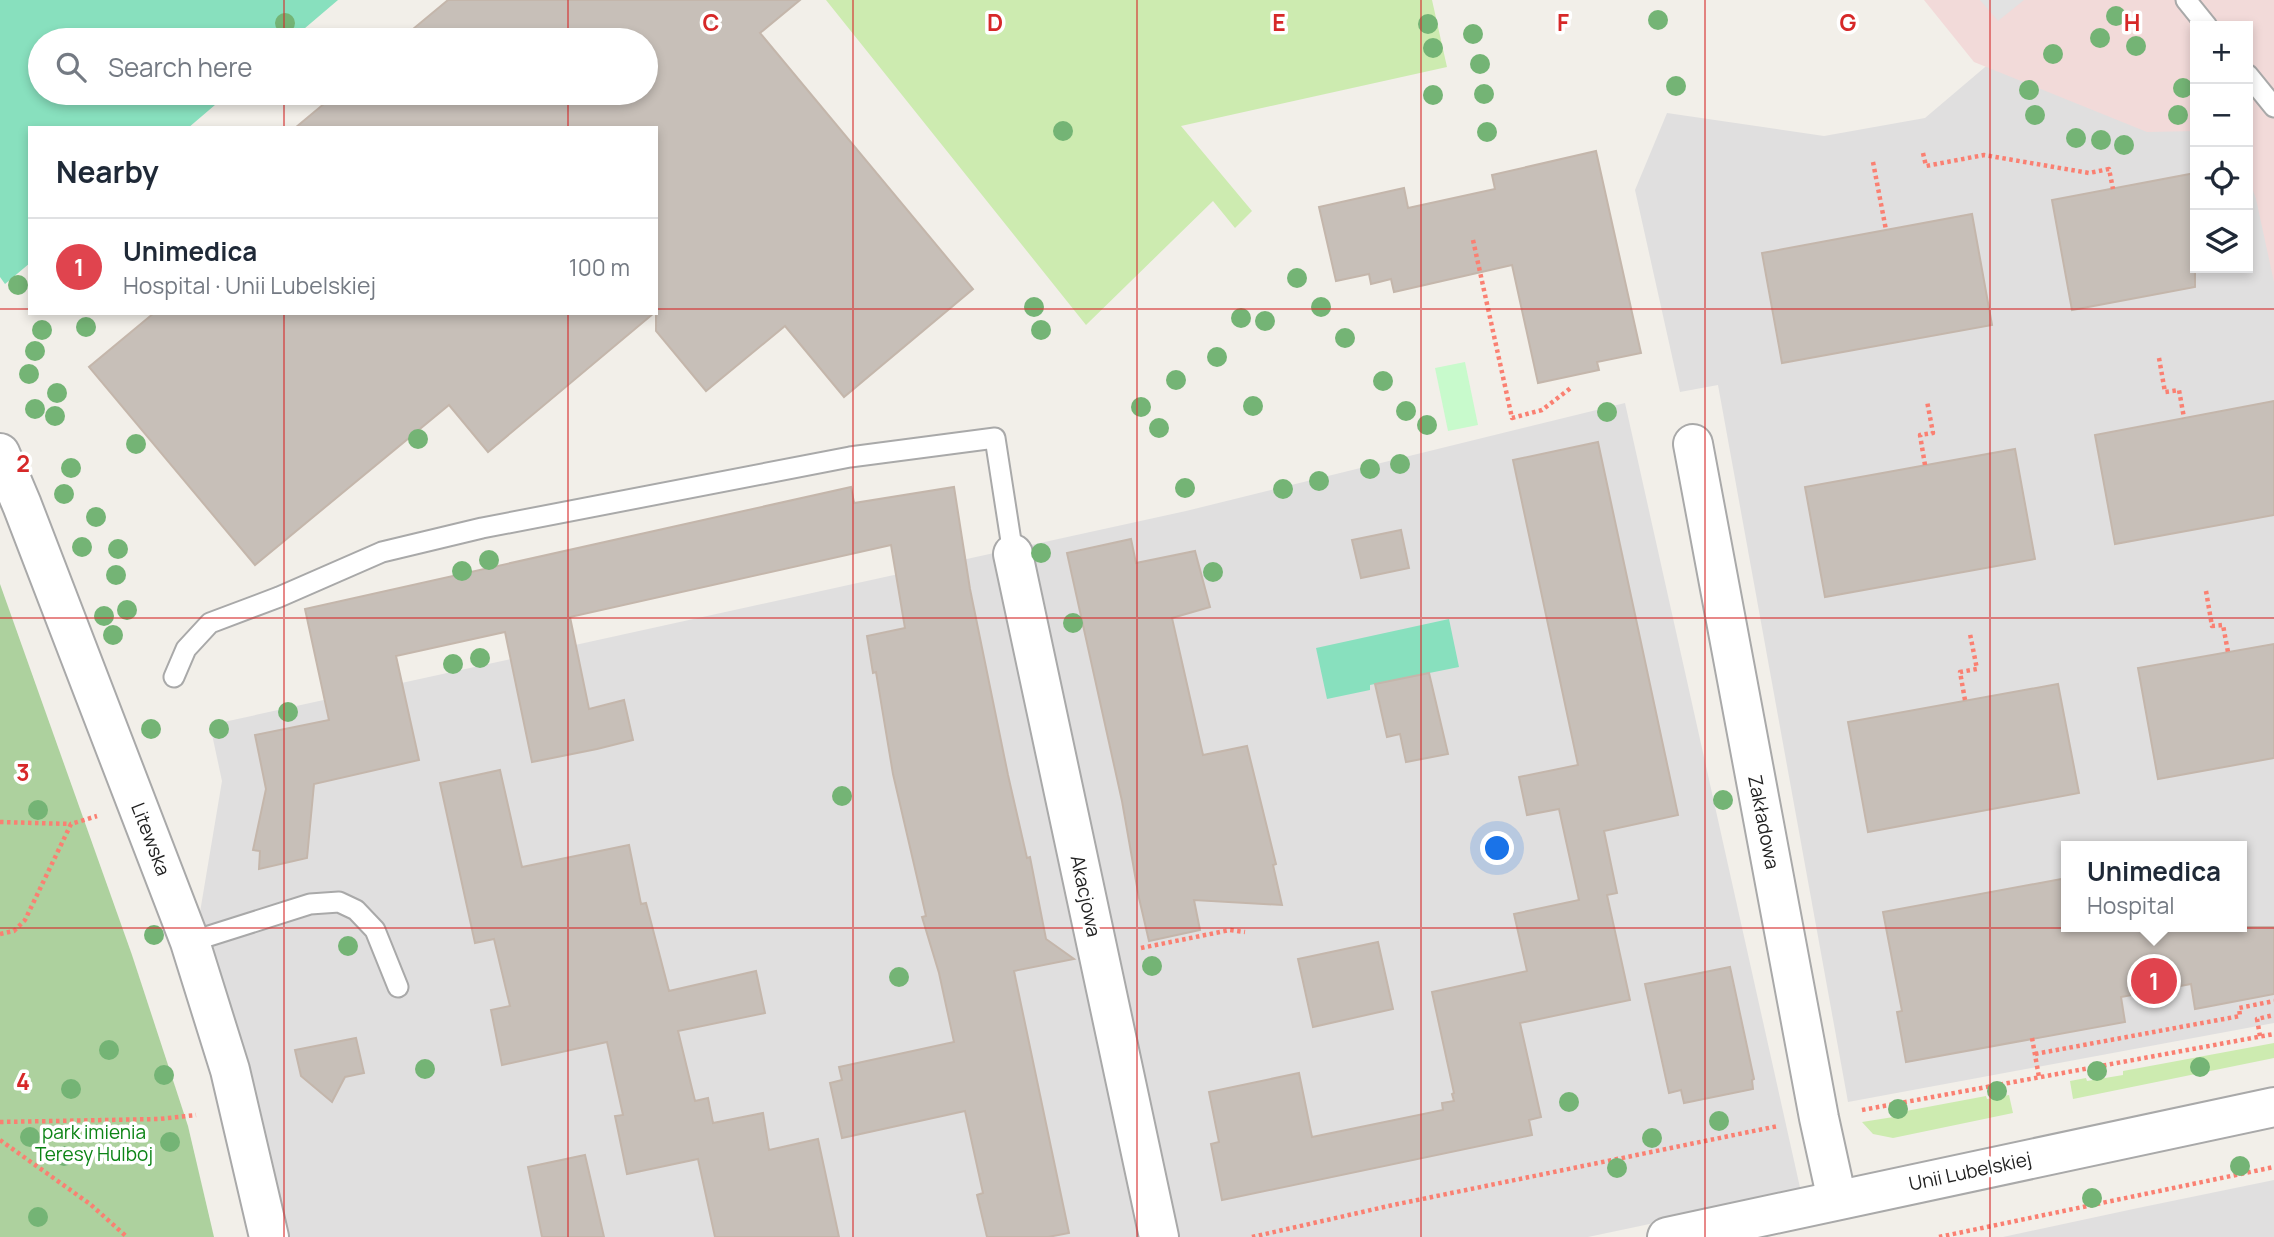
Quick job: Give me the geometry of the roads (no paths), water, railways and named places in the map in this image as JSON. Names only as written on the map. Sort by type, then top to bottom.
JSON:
[{"type":"street","name":"Zakładowa","points":[[1693,444],[1819,1118],[1837,1200]]},
{"type":"street","name":"Litewska","points":[[0,453],[14,483],[190,942],[230,1070],[269,1237]]},
{"type":"street","name":"Akacjowa","points":[[1013,554],[1159,1237]]},
{"type":"street","name":"Unii Lubelskiej","points":[[1667,1237],[2274,1107]]},
{"type":"lane","points":[[2186,0],[2203,21]]},
{"type":"lane","points":[[2253,81],[2274,107]]},
{"type":"lane","points":[[174,677],[186,649],[211,623],[382,552],[482,528],[850,457],[995,438],[1013,554]]},
{"type":"lane","points":[[190,942],[310,904],[339,902],[356,910],[375,930],[398,987]]},
{"type":"place","name":"Unimedica","points":[[2154,981]]},
{"type":"park label","name":"park imienia Teresy Hulboj","points":[[94,1143]]}]
